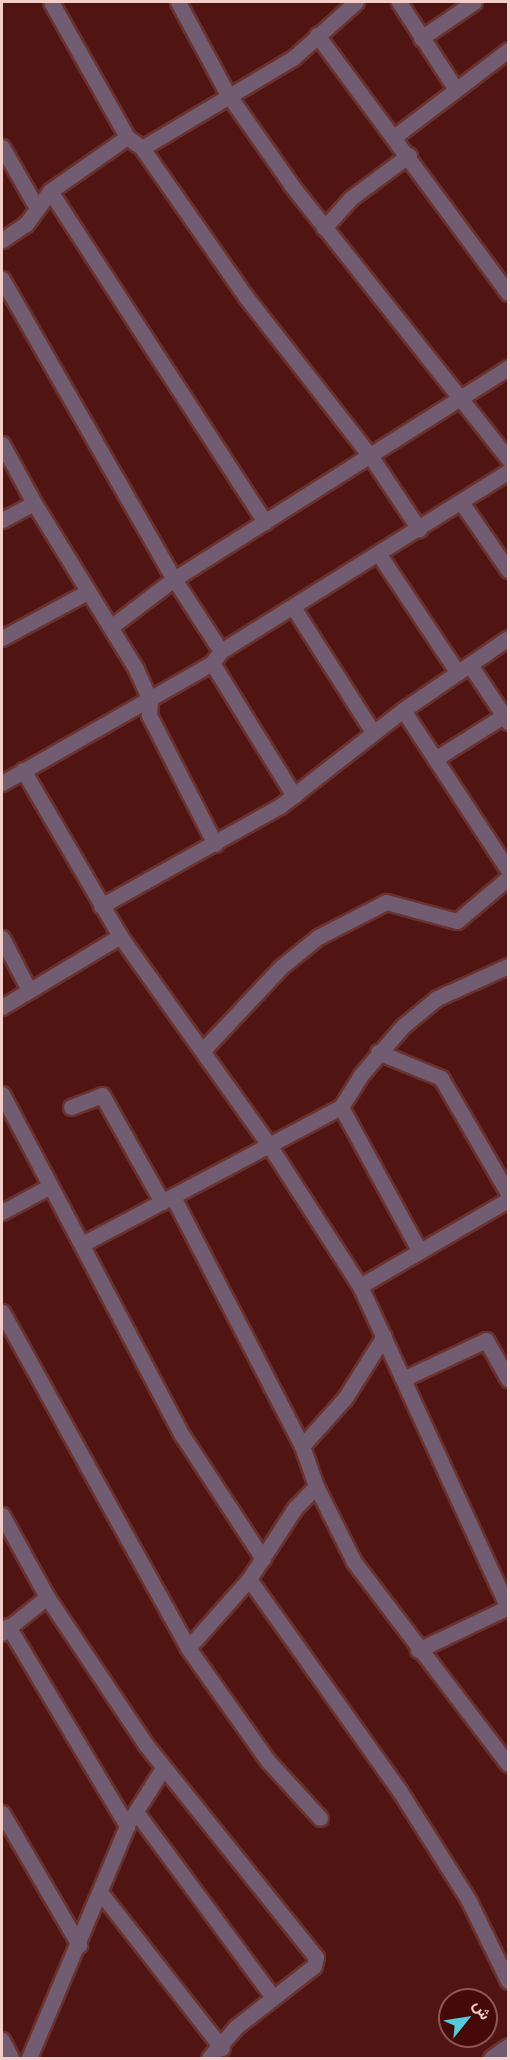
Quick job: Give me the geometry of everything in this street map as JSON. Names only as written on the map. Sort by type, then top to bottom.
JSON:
[{"type":"street","points":[[51,2],[127,137],[142,148],[246,297],[371,457],[419,529]]},
{"type":"street","points":[[178,2],[227,93],[324,228],[462,398],[508,459]]},
{"type":"street","points":[[142,148],[227,93],[274,70],[356,2]]},
{"type":"street","points":[[399,2],[455,88]]},
{"type":"street","points":[[421,38],[474,2]]},
{"type":"street","points":[[316,35],[409,155],[508,293]]},
{"type":"street","points":[[394,137],[455,88],[508,51]]},
{"type":"street","points":[[2,240],[26,224],[50,191],[127,137]]},
{"type":"street","points":[[2,147],[37,208]]},
{"type":"street","points":[[324,228],[351,198],[409,155]]},
{"type":"street","points":[[50,191],[265,522]]},
{"type":"street","points":[[2,279],[174,579],[294,796]]},
{"type":"street","points":[[112,626],[174,579],[371,457],[508,368]]},
{"type":"street","points":[[2,444],[87,592],[112,626],[150,701],[149,715],[215,844]]},
{"type":"street","points":[[2,783],[150,701],[293,607],[508,472]]},
{"type":"street","points":[[461,502],[508,570]]},
{"type":"street","points":[[2,520],[34,503]]},
{"type":"street","points":[[378,553],[464,669],[507,718],[435,759]]},
{"type":"street","points":[[2,638],[87,592]]},
{"type":"street","points":[[293,607],[374,732]]},
{"type":"street","points":[[101,906],[215,844],[294,796],[403,710],[508,638]]},
{"type":"street","points":[[403,710],[508,870]]},
{"type":"street","points":[[24,770],[120,936],[204,1049],[360,1286],[405,1378],[508,1607],[418,1650]]},
{"type":"street","points":[[204,1049],[281,967],[318,937],[386,902],[457,921],[508,878]]},
{"type":"street","points":[[2,1007],[120,936]]},
{"type":"street","points":[[2,939],[29,990]]},
{"type":"street","points":[[81,1244],[341,1107],[378,1052],[437,998],[508,966]]},
{"type":"street","points":[[378,1052],[441,1078],[508,1193]]},
{"type":"street","points":[[2,1094],[182,1435],[263,1559]]},
{"type":"street","points":[[71,1107],[102,1095],[168,1199],[302,1446],[316,1486],[354,1562],[418,1650],[508,1764]]},
{"type":"street","points":[[341,1107],[419,1250]]},
{"type":"street","points":[[2,1212],[50,1186]]},
{"type":"street","points":[[360,1286],[508,1200]]},
{"type":"street","points":[[2,1312],[188,1648],[268,1761],[320,1818]]},
{"type":"street","points":[[302,1446],[345,1398],[384,1336]]},
{"type":"street","points":[[405,1378],[486,1340],[508,1379]]},
{"type":"street","points":[[188,1648],[249,1579],[316,1486]]},
{"type":"street","points":[[2,1515],[47,1597],[163,1768],[316,1957],[314,1966],[236,2026],[222,2048],[208,2058]]},
{"type":"street","points":[[249,1579],[399,1790],[468,1899],[508,1981]]},
{"type":"street","points":[[47,1597],[5,1630],[127,1826]]},
{"type":"street","points":[[29,2058],[79,1945],[127,1826],[163,1768]]},
{"type":"street","points":[[136,1812],[273,1997]]},
{"type":"street","points":[[2,1813],[79,1945]]},
{"type":"street","points":[[100,1892],[222,2048]]},
{"type":"street","points":[[2,2040],[11,2058]]},
{"type":"street","points":[[491,2058],[508,2046]]}]
